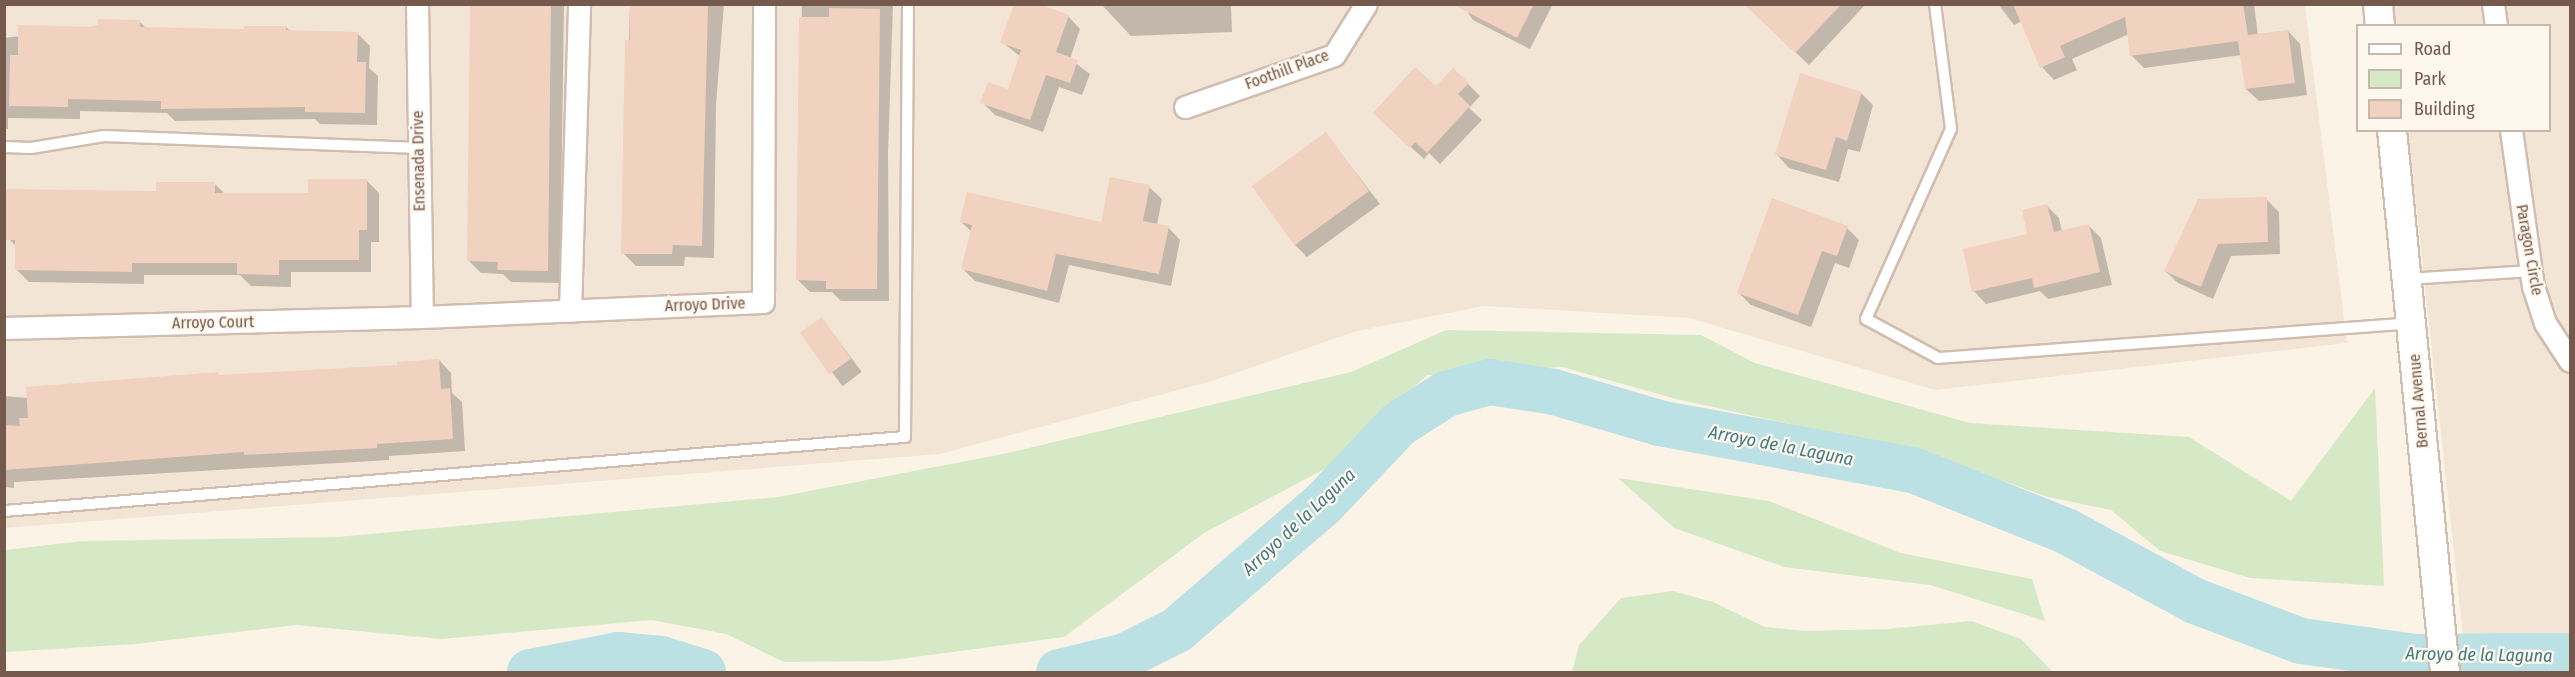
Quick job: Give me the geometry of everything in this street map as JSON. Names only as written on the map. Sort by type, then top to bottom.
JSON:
[{"type":"main road","points":[[2378,4],[2380,24]]},
{"type":"main road","name":"Bernal Avenue","points":[[2392,132],[2413,323],[2432,573],[2445,672]]},
{"type":"street","name":"Ensenada Drive","points":[[417,4],[422,317]]},
{"type":"street","points":[[570,311],[579,4]]},
{"type":"street","name":"Arroyo Drive","points":[[422,317],[763,302],[764,4]]},
{"type":"street","name":"Foothill Place","points":[[1185,107],[1334,55],[1366,4]]},
{"type":"street","points":[[2493,4],[2496,24]]},
{"type":"street","name":"Paragon Circle","points":[[2511,132],[2531,271],[2545,323],[2571,361]]},
{"type":"street","name":"Arroyo Court","points":[[4,328],[422,317]]},
{"type":"lane","points":[[4,511],[905,437],[908,4]]},
{"type":"lane","points":[[1935,4],[1950,129],[1866,319],[1938,358],[2413,323]]},
{"type":"lane","points":[[4,147],[32,148],[104,136],[419,147]]},
{"type":"lane","points":[[2408,279],[2531,271]]},
{"type":"shaded area","points":[[5,5],[2305,5],[2347,343],[1935,390],[1689,318],[1484,306],[1357,331],[1212,381],[940,454],[5,528]]},
{"type":"shaded area","points":[[2393,5],[2570,5],[2570,672],[2467,672],[2408,132],[2551,132],[2551,24],[2396,24]]},
{"type":"green space","points":[[1446,330],[1701,335],[1755,363],[1970,423],[2189,437],[2291,501],[2375,388],[2384,586],[2250,578],[2160,551],[2111,510],[2048,497],[1924,453],[1676,399],[1562,367],[1427,375],[1330,466],[1204,533],[1064,637],[885,661],[784,662],[726,634],[652,620],[441,639],[296,625],[136,644],[5,652],[5,550],[83,541],[337,537],[778,497],[1003,454],[1351,372]]},
{"type":"green space","points":[[1618,478],[1769,501],[1901,553],[2032,579],[2045,621],[1930,585],[1784,567],[1674,528]]},
{"type":"green space","points":[[1673,591],[1713,602],[1765,627],[1805,631],[1887,629],[1971,621],[2021,639],[2053,672],[1572,672],[1579,645],[1621,598]]},
{"type":"building","points":[[470,4],[551,4],[548,271],[497,270],[498,262],[467,261]]},
{"type":"building","points":[[630,4],[708,4],[702,246],[673,245],[672,254],[621,254],[625,40],[630,40]]},
{"type":"building","points":[[1014,4],[1039,4],[1069,15],[1056,52],[1078,60],[1070,83],[1046,75],[1030,120],[980,103],[988,82],[1008,89],[1021,50],[1000,43]]},
{"type":"building","points":[[1452,4],[1534,4],[1517,38]]},
{"type":"building","points":[[1744,4],[1842,4],[1795,53]]},
{"type":"building","points":[[2013,4],[2243,4],[2248,35],[2288,30],[2295,83],[2245,89],[2238,41],[2130,56],[2125,17],[2060,46],[2065,57],[2040,68]]},
{"type":"building","points":[[829,8],[880,9],[877,289],[826,289],[826,281],[796,280],[799,17],[829,17]]},
{"type":"building","points":[[98,19],[140,20],[140,27],[244,29],[244,26],[286,26],[286,30],[358,32],[357,62],[366,62],[365,113],[305,112],[305,107],[161,109],[161,101],[68,99],[68,107],[9,106],[10,55],[18,55],[18,25],[98,27]]},
{"type":"building","points":[[1415,67],[1436,86],[1453,68],[1469,83],[1458,94],[1470,106],[1427,153],[1415,142],[1410,148],[1373,113]]},
{"type":"building","points":[[1800,73],[1862,92],[1847,141],[1836,137],[1826,170],[1775,155]]},
{"type":"building","points":[[1326,132],[1369,191],[1294,245],[1252,186]]},
{"type":"building","points":[[1110,177],[1150,185],[1143,221],[1169,226],[1159,274],[1056,254],[1047,291],[961,269],[972,225],[960,222],[967,192],[1101,222]]},
{"type":"building","points":[[308,179],[367,179],[367,230],[359,230],[359,260],[279,260],[279,275],[237,274],[237,263],[132,263],[132,272],[15,270],[15,240],[6,240],[6,189],[156,191],[156,182],[215,182],[215,193],[308,193]]},
{"type":"building","points":[[2267,197],[2268,242],[2218,244],[2201,287],[2164,271],[2198,199]]},
{"type":"building","points":[[1772,198],[1848,226],[1837,256],[1822,251],[1798,315],[1737,293]]},
{"type":"building","points":[[2047,204],[2054,232],[2089,224],[2100,272],[2034,288],[2032,278],[1972,292],[1963,249],[2027,234],[2022,210]]},
{"type":"building","points":[[822,317],[851,359],[829,374],[800,332]]},
{"type":"building","points":[[439,359],[441,389],[450,388],[453,439],[377,444],[377,448],[244,455],[244,452],[4,470],[4,425],[20,426],[19,418],[28,418],[26,387],[218,372],[218,375],[397,365],[397,362]]},
{"type":"waterway","name":"Arroyo de la Laguna","points":[[1059,672],[1125,656],[1177,630],[1324,503],[1399,424],[1446,394],[1490,382],[1554,392],[1659,423],[1913,470],[2066,531],[2195,601],[2301,641],[2416,657],[2570,656]]},
{"type":"waterway","name":"Arroyo de la Laguna","points":[[530,672],[618,655],[661,659],[703,672]]}]
